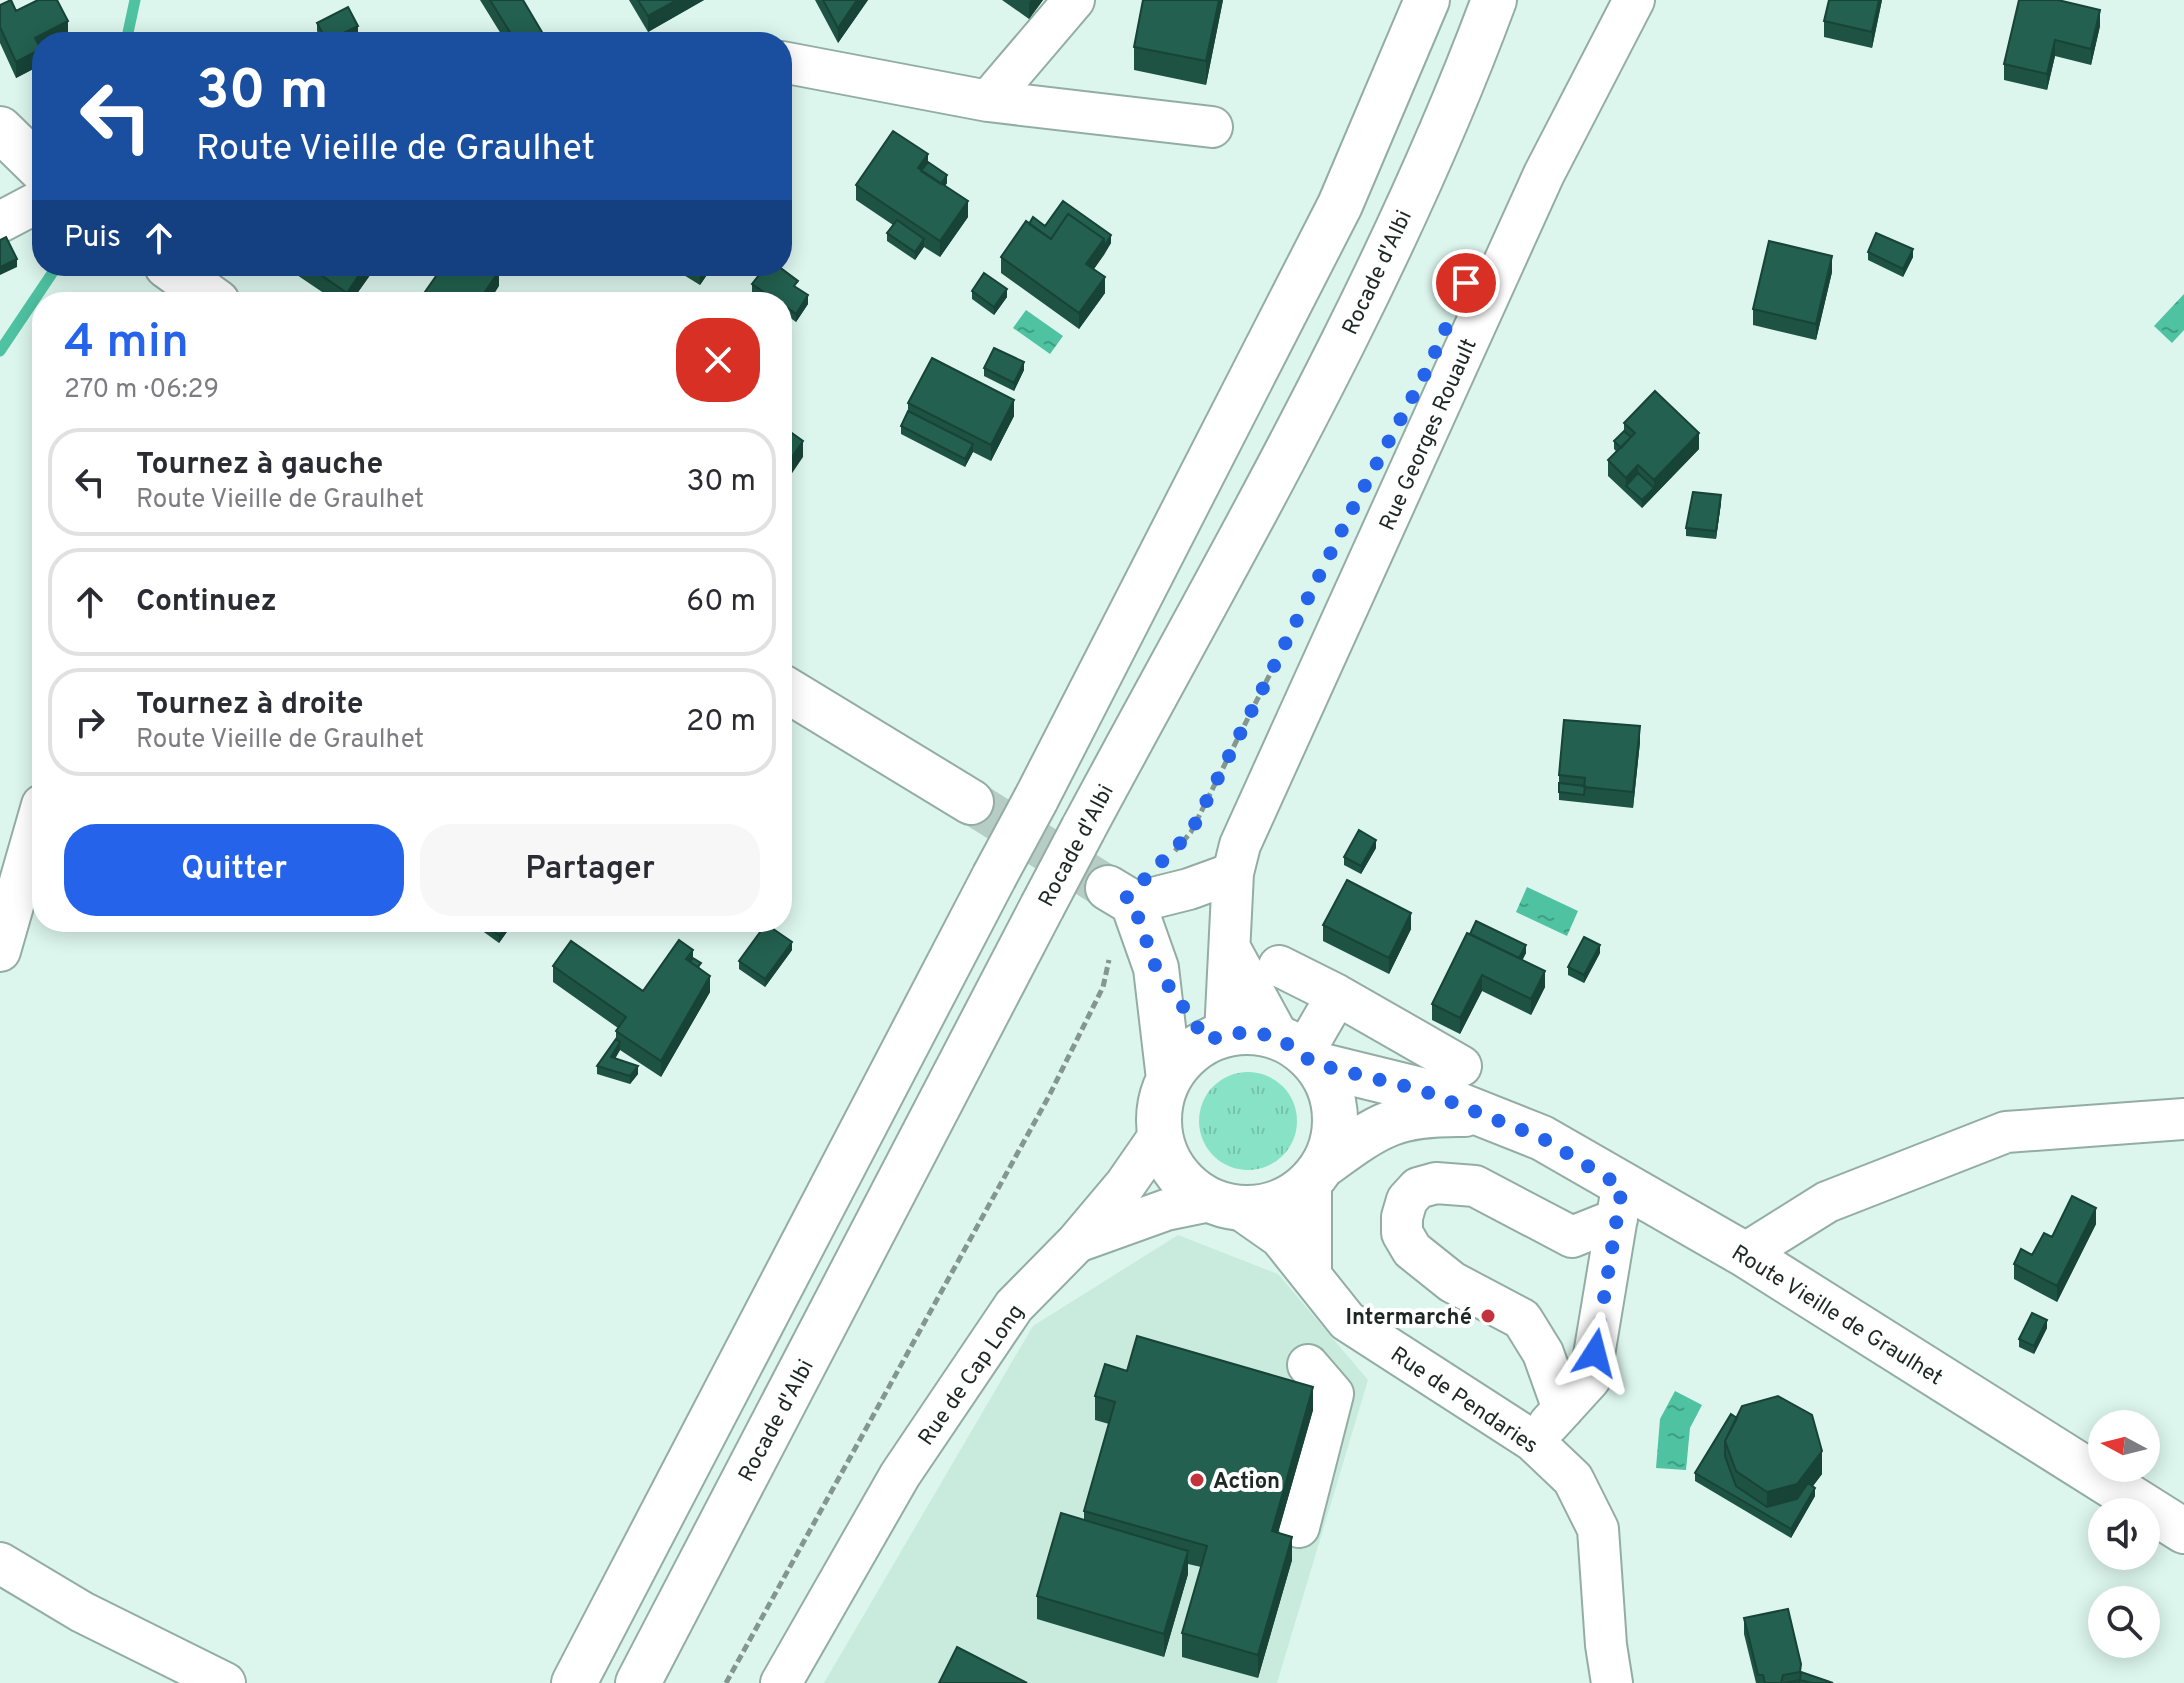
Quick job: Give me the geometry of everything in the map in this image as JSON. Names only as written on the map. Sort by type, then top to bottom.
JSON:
[{"type":"main road","points":[[574,1683],[1036,799],[1340,205],[1427,0]]},
{"type":"main road","name":"Rocade d'Albi","points":[[638,1683],[1042,907],[1343,341],[1463,85],[1494,0]]},
{"type":"main road","points":[[0,129],[32,160]]},
{"type":"main road","points":[[180,276],[202,292]]},
{"type":"main road","points":[[792,693],[971,802]]},
{"type":"main road","points":[[1122,896],[1156,968],[1216,1038]]},
{"type":"main road","points":[[1156,968],[1169,1079]]},
{"type":"main road","points":[[1253,1032],[1300,1051],[1332,1096],[1335,1131],[1317,1174],[1279,1204],[1225,1205],[1186,1185],[1169,1162],[1159,1136],[1159,1107],[1169,1079],[1185,1057],[1216,1038],[1253,1032]]},
{"type":"main road","name":"Route Vieille de Graulhet","points":[[1300,1051],[1421,1090],[1542,1138],[1620,1203],[1744,1254],[2184,1531]]},
{"type":"main road","name":"Route Vieille de Graulhet","points":[[1317,1174],[1379,1125],[1427,1114],[1483,1114]]},
{"type":"street","points":[[988,101],[1074,0]]},
{"type":"street","name":"Rue Georges Rouault","points":[[1216,1038],[1229,944],[1233,873],[1240,845],[1538,189],[1634,0]]},
{"type":"street","points":[[792,64],[988,101],[1212,127]]},
{"type":"street","points":[[0,222],[32,205]]},
{"type":"street","points":[[0,951],[32,840]]},
{"type":"street","points":[[1122,896],[1233,873]]},
{"type":"street","points":[[1229,944],[1300,1051],[1337,995]]},
{"type":"street","points":[[1279,966],[1337,995],[1461,1066]]},
{"type":"street","points":[[1744,1254],[1827,1202],[2006,1132],[2184,1119]]},
{"type":"street","name":"Rue de Cap Long","points":[[781,1683],[900,1475],[1014,1306],[1077,1242],[1125,1185],[1159,1136]]},
{"type":"street","points":[[1311,1273],[1317,1174]]},
{"type":"street","points":[[1563,1409],[1543,1353],[1522,1319],[1452,1282],[1412,1250],[1402,1233],[1402,1217],[1407,1200],[1418,1188],[1436,1183],[1475,1186],[1572,1237],[1620,1203]]},
{"type":"street","points":[[1533,1441],[1590,1379],[1620,1203]]},
{"type":"street","name":"Rue de Cap Long","points":[[1077,1242],[1166,1210],[1225,1205]]},
{"type":"street","name":"Rue de Pendaries","points":[[1225,1205],[1280,1237],[1347,1321],[1533,1441],[1573,1479],[1598,1529],[1606,1645],[1612,1683]]},
{"type":"street","points":[[1299,1527],[1333,1394],[1308,1365]]},
{"type":"street","name":"Rue de Cap Long","points":[[795,1683],[900,1475]]},
{"type":"street","points":[[0,1563],[82,1612],[225,1683]]},
{"type":"path","points":[[1122,896],[1191,832],[1284,647]]},
{"type":"path","points":[[726,1683],[1049,1096],[1103,987],[1110,957]]},
{"type":"shaded area","points":[[1178,1235],[1278,1274],[1368,1380],[1277,1683],[824,1683],[1033,1326]]},
{"type":"green space","points":[[1248,1072],[1267,1075],[1283,1086],[1294,1102],[1297,1121],[1294,1140],[1283,1156],[1267,1167],[1248,1170],[1229,1167],[1213,1156],[1202,1140],[1199,1121],[1202,1102],[1213,1086],[1229,1075]]},
{"type":"water","points":[[2184,294],[2184,330],[2172,343],[2154,326]]},
{"type":"water","points":[[1026,310],[1063,336],[1050,354],[1013,328]]},
{"type":"water","points":[[1527,887],[1578,911],[1567,936],[1516,912]]},
{"type":"water","points":[[1675,1391],[1702,1405],[1690,1428],[1686,1470],[1656,1468],[1660,1419]]},
{"type":"building","points":[[11,0],[16,11],[38,0],[57,0],[68,21],[47,32],[32,32],[32,54],[16,62],[0,27],[0,5]]},
{"type":"building","points":[[490,0],[523,0],[542,32],[510,32]]},
{"type":"building","points":[[638,0],[677,0],[648,16]]},
{"type":"building","points":[[823,0],[857,0],[838,28]]},
{"type":"building","points":[[1143,0],[1219,0],[1206,61],[1134,47]]},
{"type":"building","points":[[1829,0],[1879,0],[1872,32],[1824,21]]},
{"type":"building","points":[[2019,0],[2058,0],[2100,10],[2091,49],[2055,40],[2047,74],[2004,64]]},
{"type":"building","points":[[348,7],[358,26],[346,32],[322,32],[317,23]]},
{"type":"building","points":[[893,131],[928,154],[918,168],[968,201],[940,241],[856,185]]},
{"type":"building","points":[[928,162],[947,175],[941,184],[921,171]]},
{"type":"building","points":[[1063,201],[1111,235],[1104,247],[1104,239],[1068,214],[1051,239],[1029,224],[1033,217],[1045,226]]},
{"type":"building","points":[[1068,214],[1104,239],[1086,264],[1105,277],[1079,313],[1001,257],[1026,221],[1051,239]]},
{"type":"building","points":[[897,220],[924,239],[915,252],[887,233]]},
{"type":"building","points":[[1876,233],[1913,249],[1903,269],[1868,252]]},
{"type":"building","points":[[6,237],[17,259],[0,267],[0,240]]},
{"type":"building","points":[[1769,241],[1832,256],[1816,324],[1753,309]]},
{"type":"building","points":[[984,273],[1007,289],[994,307],[972,291]]},
{"type":"building","points":[[322,276],[358,276],[346,292]]},
{"type":"building","points":[[436,276],[496,276],[485,292],[425,292]]},
{"type":"building","points":[[758,276],[791,276],[798,281],[794,286],[808,295],[796,314],[792,311],[792,292],[764,292],[752,284]]},
{"type":"building","points":[[994,348],[1024,362],[1014,383],[984,368]]},
{"type":"building","points":[[932,358],[1014,400],[991,445],[908,403]]},
{"type":"building","points":[[1655,391],[1699,433],[1654,480],[1638,465],[1626,478],[1608,460],[1635,433],[1624,423]]},
{"type":"building","points":[[908,411],[973,444],[965,459],[901,426]]},
{"type":"building","points":[[1624,431],[1631,437],[1621,448],[1614,441]]},
{"type":"building","points":[[792,433],[803,441],[792,457]]},
{"type":"building","points":[[1638,473],[1654,488],[1642,500],[1626,486]]},
{"type":"building","points":[[1693,492],[1721,495],[1716,531],[1686,528]]},
{"type":"building","points":[[1564,720],[1640,726],[1633,792],[1584,787],[1585,778],[1559,775]]},
{"type":"building","points":[[1559,783],[1585,786],[1584,795],[1559,792]]},
{"type":"building","points":[[1359,830],[1376,840],[1361,866],[1344,857]]},
{"type":"building","points":[[1347,880],[1411,913],[1389,958],[1323,925]]},
{"type":"building","points":[[1476,921],[1526,945],[1519,958],[1470,934]]},
{"type":"building","points":[[760,932],[778,932],[792,942],[765,979],[739,961]]},
{"type":"building","points":[[1467,933],[1545,971],[1531,999],[1482,975],[1460,1018],[1432,1004]]},
{"type":"building","points":[[1584,937],[1600,945],[1584,975],[1568,967]]},
{"type":"building","points":[[679,940],[693,950],[686,959],[710,976],[661,1061],[616,1031],[626,1017],[553,966],[571,941],[643,991]]},
{"type":"building","points":[[693,958],[701,963],[698,967],[690,962]]},
{"type":"building","points":[[616,1039],[620,1042],[611,1057],[638,1066],[630,1076],[597,1066]]},
{"type":"building","points":[[2072,1196],[2096,1208],[2057,1286],[2014,1264],[2021,1249],[2032,1255],[2044,1233],[2052,1237]]},
{"type":"building","points":[[2032,1313],[2047,1320],[2034,1346],[2019,1339]]},
{"type":"building","name":"Action","points":[[1137,1336],[1313,1387],[1272,1531],[1292,1537],[1258,1655],[1182,1633],[1207,1546],[1084,1511],[1115,1402],[1095,1396],[1105,1364],[1127,1371]]},
{"type":"building","points":[[1778,1396],[1812,1415],[1822,1451],[1797,1484],[1767,1492],[1736,1471],[1725,1441],[1742,1406]]},
{"type":"building","points":[[1731,1414],[1737,1418],[1725,1441],[1725,1456],[1736,1486],[1767,1507],[1797,1499],[1808,1483],[1815,1488],[1791,1529],[1695,1473]]},
{"type":"building","points":[[1061,1513],[1188,1551],[1164,1634],[1037,1596]]},
{"type":"building","points":[[1788,1609],[1801,1664],[1800,1672],[1783,1675],[1781,1683],[1765,1683],[1763,1675],[1758,1675],[1744,1618]]},
{"type":"building","points":[[957,1647],[1027,1683],[939,1683]]},
{"type":"building","points":[[1801,1672],[1833,1683],[1800,1680]]},
{"type":"waterway","points":[[128,32],[135,0]]},
{"type":"waterway","points":[[40,292],[50,276]]},
{"type":"waterway","points":[[0,351],[32,303]]},
{"type":"tunnel","points":[[971,802],[1108,888]]},
{"type":"place","name":"Intermarché","points":[[1488,1316]]},
{"type":"place","name":"Action","points":[[1197,1480]]},
{"type":"route","points":[[1466,283],[1427,370],[1355,504],[1191,832],[1159,869],[1126,898],[1133,903],[1156,968],[1207,1041],[1225,1034],[1253,1032],[1279,1038],[1304,1052],[1315,1064],[1421,1090],[1542,1138],[1622,1187],[1595,1353]]}]
